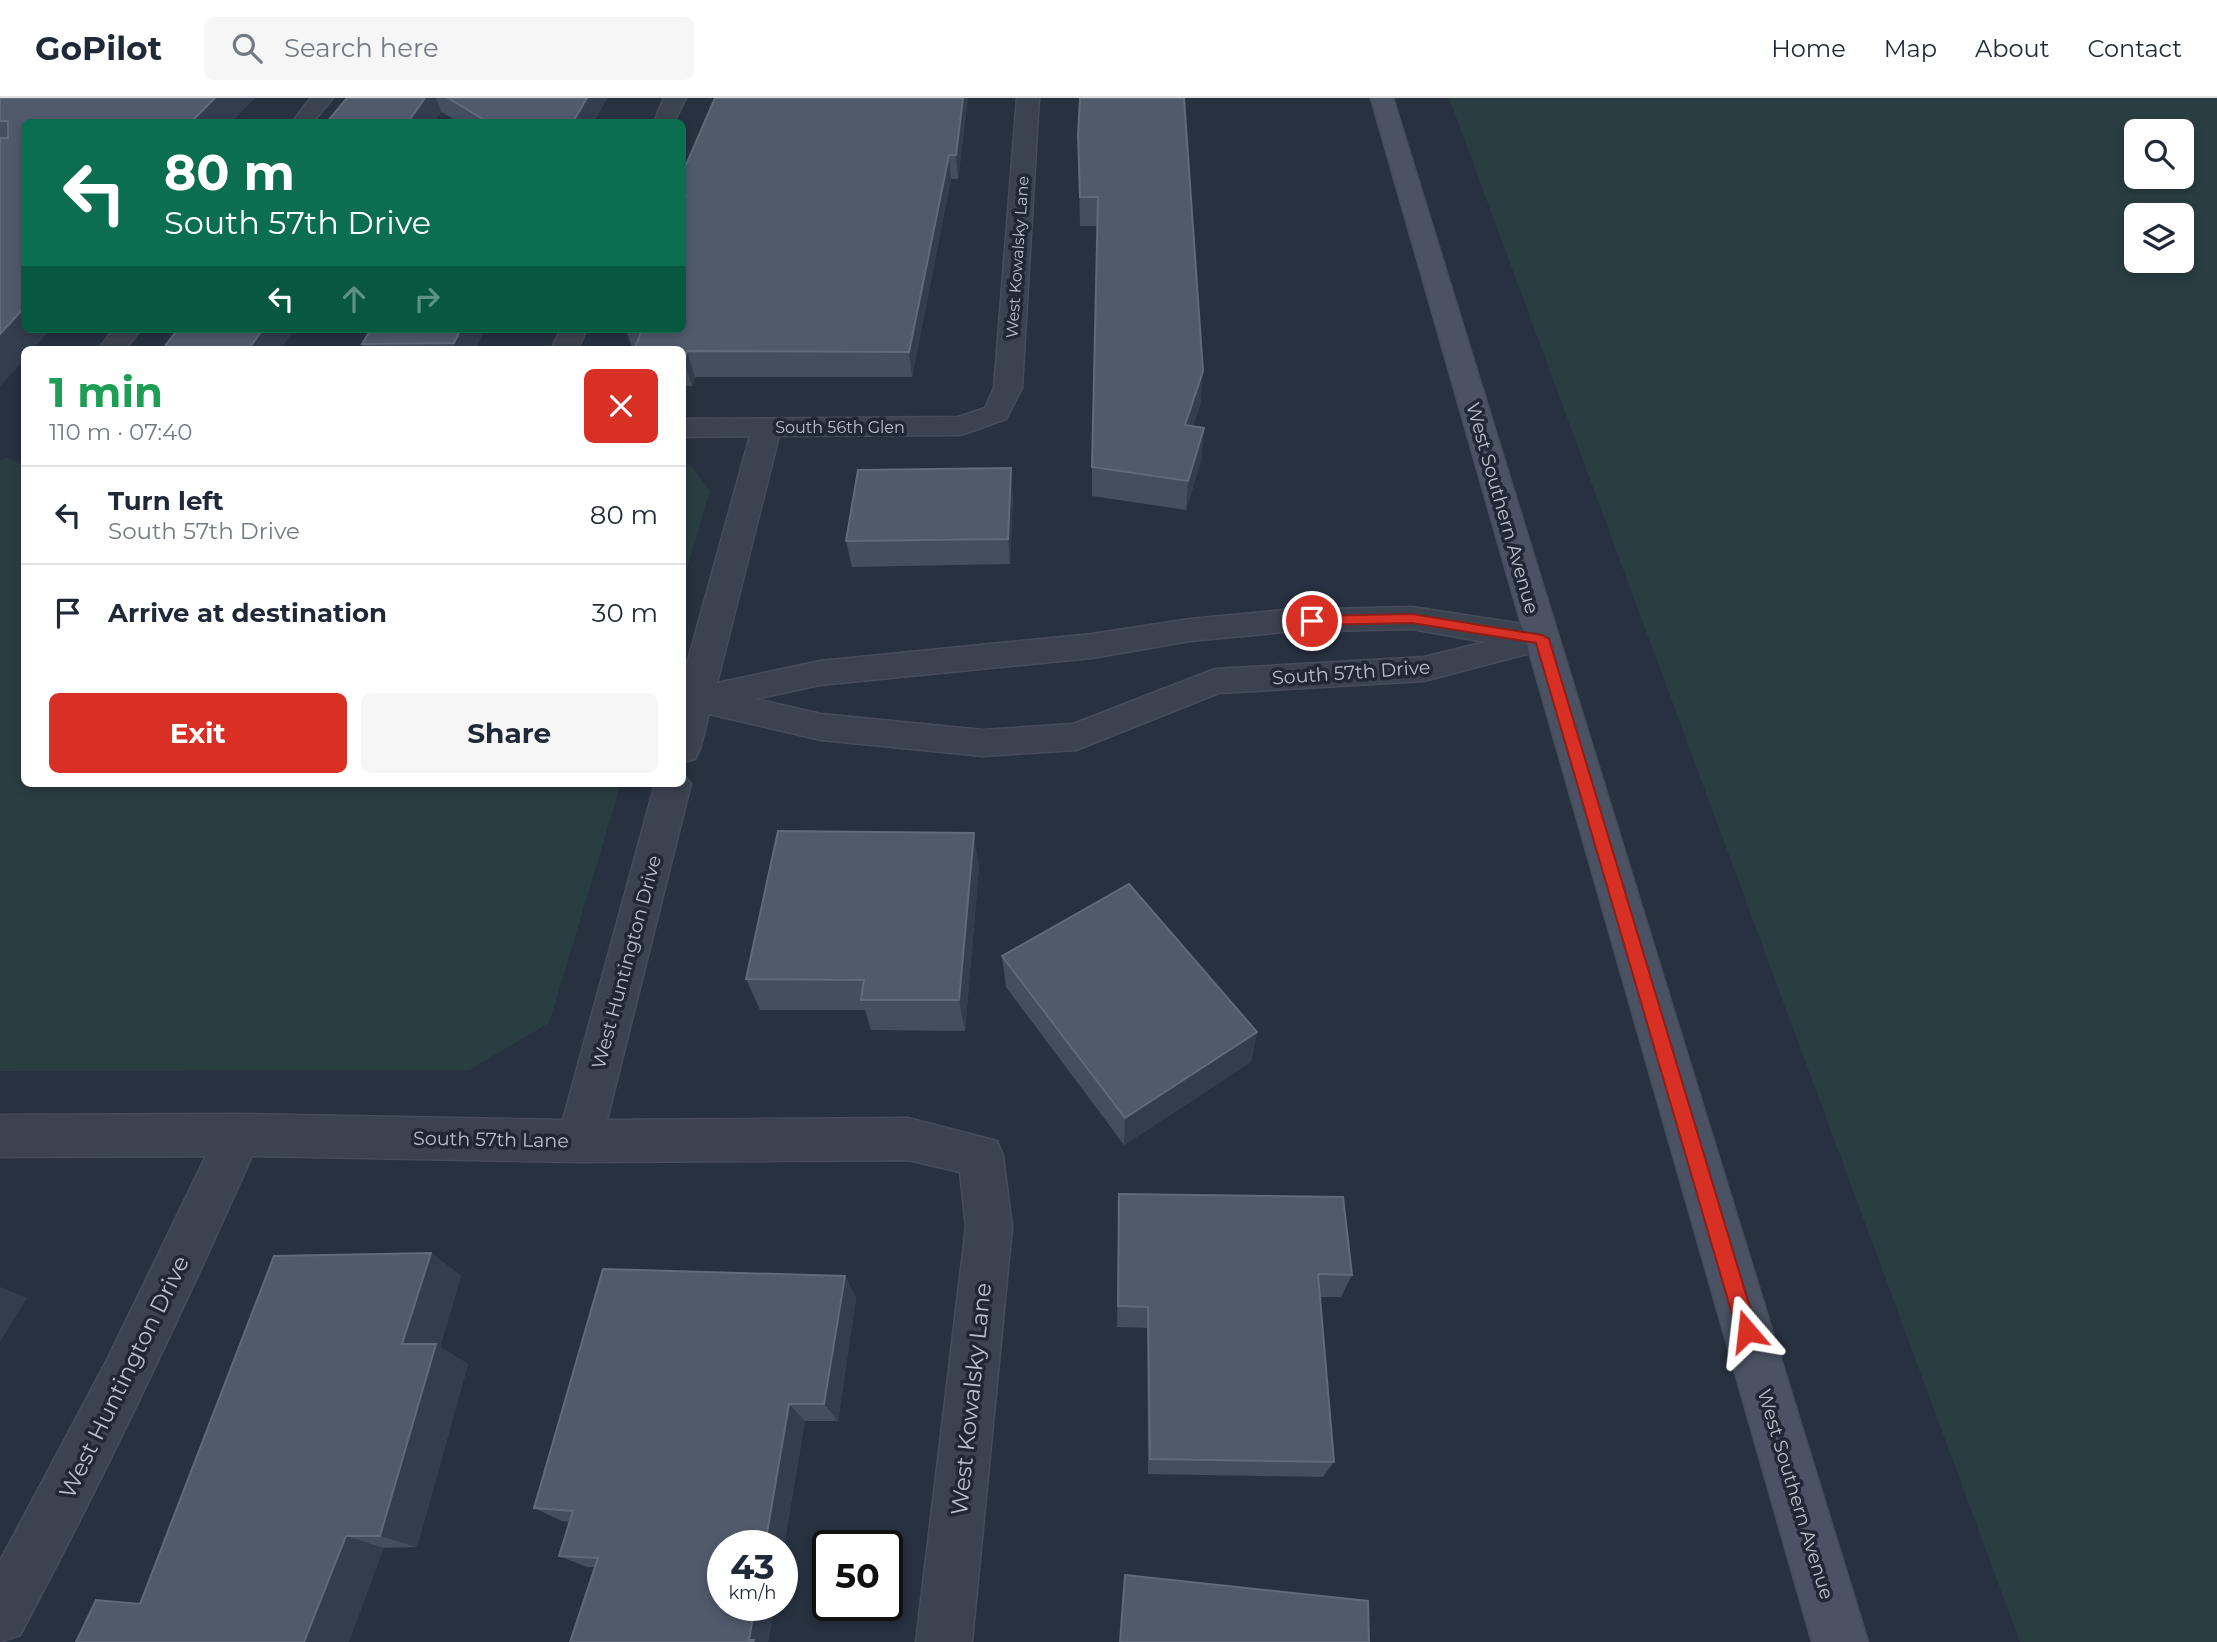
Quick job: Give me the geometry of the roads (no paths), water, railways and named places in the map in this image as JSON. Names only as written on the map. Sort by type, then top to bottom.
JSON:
[{"type":"main road","name":"West Southern Avenue","points":[[1382,98],[1840,1642]]},
{"type":"street","points":[[304,119],[322,98]]},
{"type":"street","points":[[665,119],[675,98]]},
{"type":"street","name":"West Kowalsky Lane","points":[[996,413],[1008,388],[1028,98]]},
{"type":"street","name":"South 56th Glen","points":[[686,428],[961,426],[996,413]]},
{"type":"street","points":[[686,735],[767,427]]},
{"type":"street","points":[[696,699],[820,673],[1079,647],[1190,630],[1284,621],[1412,618],[1542,639]]},
{"type":"street","points":[[1190,630],[1215,681]]},
{"type":"street","name":"South 57th Drive","points":[[696,699],[821,727],[983,743],[1076,737],[1215,681],[1424,669],[1542,639]]},
{"type":"street","name":"West Huntington Drive","points":[[579,1141],[672,787]]},
{"type":"street","name":"West Huntington Drive","points":[[0,1615],[52,1522],[165,1296],[239,1135]]},
{"type":"street","name":"South 57th Lane","points":[[0,1136],[239,1135],[579,1141],[908,1139],[981,1156]]},
{"type":"street","name":"West Kowalsky Lane","points":[[944,1642],[989,1227],[981,1156]]}]
